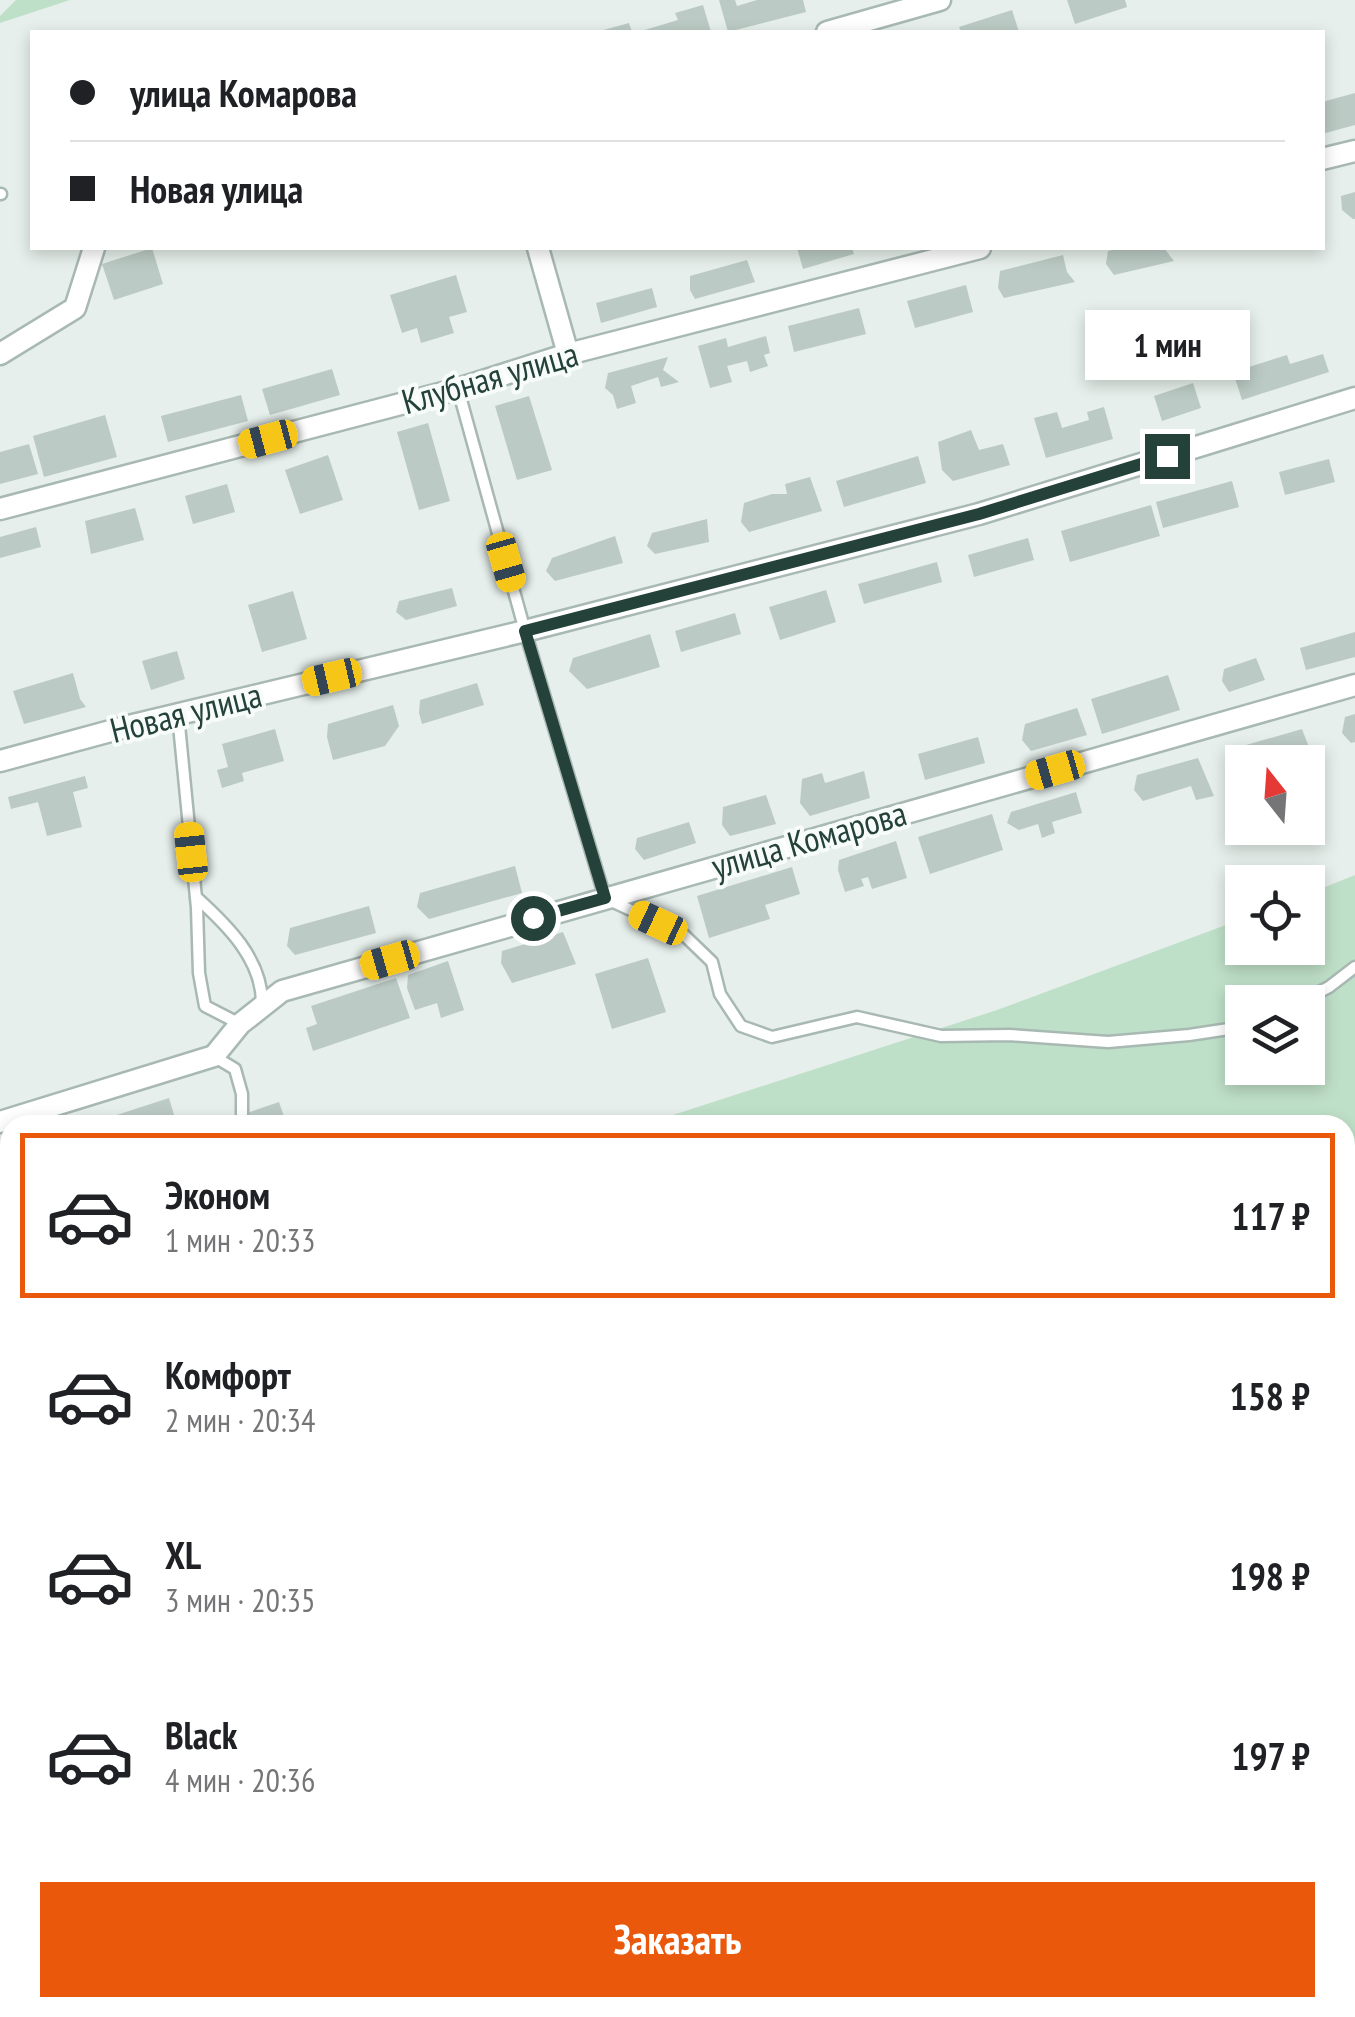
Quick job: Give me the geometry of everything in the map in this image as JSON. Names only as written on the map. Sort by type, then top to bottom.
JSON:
[{"type":"street","points":[[834,30],[940,0]]},
{"type":"street","points":[[1325,158],[1355,151]]},
{"type":"street","points":[[0,354],[76,308],[93,250]]},
{"type":"street","points":[[539,250],[568,354]]},
{"type":"street","name":"Клубная улица","points":[[0,509],[458,390],[568,354],[972,250]]},
{"type":"street","name":"Новая улица","points":[[0,761],[979,514],[1355,398]]},
{"type":"street","name":"улица Комарова","points":[[214,1056],[240,1024],[282,991],[1355,686]]},
{"type":"street","points":[[23,1115],[214,1056]]},
{"type":"lane","points":[[458,390],[605,898],[684,935],[712,962],[720,994],[742,1026],[772,1037],[856,1018],[941,1036],[1009,1035],[1108,1042],[1225,1029]]},
{"type":"lane","points":[[178,714],[205,1006],[240,1024]]},
{"type":"lane","points":[[196,897],[246,951],[262,984],[262,1004]]},
{"type":"lane","points":[[1325,989],[1355,967]]},
{"type":"lane","points":[[214,1056],[235,1069],[242,1094],[242,1115]]},
{"type":"green space","points":[[16,0],[70,0],[0,23],[0,16]]},
{"type":"green space","points":[[1355,875],[1355,1115],[673,1115],[997,1010],[1225,925],[1225,965],[1325,965],[1325,887]]},
{"type":"building","points":[[719,0],[735,0],[737,6],[757,0],[803,0],[806,12],[727,30]]},
{"type":"building","points":[[1067,0],[1125,0],[1127,7],[1075,24]]},
{"type":"building","points":[[703,5],[710,30],[645,30],[678,20],[675,13]]},
{"type":"building","points":[[1012,10],[1018,30],[960,30],[959,27]]},
{"type":"building","points":[[629,23],[631,30],[604,30]]},
{"type":"building","points":[[1355,93],[1355,125],[1325,133],[1325,101]]},
{"type":"building","points":[[1355,192],[1353,219],[1342,210],[1341,196]]},
{"type":"building","points":[[153,250],[163,284],[114,300],[102,264]]},
{"type":"building","points":[[798,250],[853,250],[854,254],[803,269]]},
{"type":"building","points":[[1166,250],[1174,261],[1114,275],[1106,264],[1108,251]]},
{"type":"building","points":[[1063,255],[1067,272],[1075,282],[1004,298],[998,288],[1000,271]]},
{"type":"building","points":[[747,260],[755,282],[695,299],[690,276]]},
{"type":"building","points":[[456,275],[467,312],[449,317],[454,333],[421,343],[417,328],[402,333],[390,295]]},
{"type":"building","points":[[966,285],[973,312],[915,328],[907,301]]},
{"type":"building","points":[[652,288],[657,307],[601,323],[596,303]]},
{"type":"building","points":[[859,308],[866,334],[794,352],[788,326]]},
{"type":"building","points":[[766,336],[770,353],[764,355],[768,366],[750,372],[747,361],[727,366],[732,382],[710,388],[698,346],[726,338],[728,347]]},
{"type":"building","points":[[1323,354],[1329,372],[1242,400],[1233,372],[1287,355],[1290,364]]},
{"type":"building","points":[[668,357],[663,370],[679,382],[661,387],[658,377],[631,386],[636,403],[617,409],[613,395],[605,388],[608,373]]},
{"type":"building","points":[[332,369],[340,395],[270,415],[262,389]]},
{"type":"building","points":[[1193,383],[1201,408],[1162,421],[1154,396]]},
{"type":"building","points":[[241,395],[248,421],[168,442],[161,416]]},
{"type":"building","points":[[529,396],[552,470],[517,480],[495,406]]},
{"type":"building","points":[[1104,407],[1113,439],[1046,458],[1034,418],[1057,412],[1062,428],[1089,420],[1087,412]]},
{"type":"building","points":[[105,415],[117,457],[44,477],[33,436]]},
{"type":"building","points":[[428,423],[450,501],[419,510],[397,432]]},
{"type":"building","points":[[971,430],[979,450],[1003,444],[1010,465],[953,481],[942,470],[938,442]]},
{"type":"building","points":[[29,444],[38,474],[0,484],[0,452]]},
{"type":"building","points":[[328,455],[343,500],[300,514],[285,470]]},
{"type":"building","points":[[918,456],[926,483],[844,507],[836,481]]},
{"type":"building","points":[[1329,459],[1335,482],[1285,495],[1279,472]]},
{"type":"building","points":[[810,477],[822,511],[749,532],[741,522],[744,503],[772,494],[787,494],[785,484]]},
{"type":"building","points":[[1232,481],[1239,507],[1163,528],[1156,502]]},
{"type":"building","points":[[227,484],[235,512],[193,524],[185,496]]},
{"type":"building","points":[[1151,505],[1160,536],[1070,562],[1061,531]]},
{"type":"building","points":[[135,508],[144,540],[91,554],[85,521]]},
{"type":"building","points":[[707,519],[709,542],[655,554],[647,546],[652,533]]},
{"type":"building","points":[[36,527],[41,547],[0,558],[0,537]]},
{"type":"building","points":[[615,536],[623,563],[555,581],[546,571],[552,558]]},
{"type":"building","points":[[1028,538],[1034,560],[974,577],[968,555]]},
{"type":"building","points":[[937,562],[942,582],[864,604],[858,584]]},
{"type":"building","points":[[452,588],[457,606],[406,620],[396,612],[399,601]]},
{"type":"building","points":[[826,590],[836,622],[780,640],[769,607]]},
{"type":"building","points":[[293,591],[307,639],[262,652],[248,605]]},
{"type":"building","points":[[735,613],[741,634],[681,652],[675,631]]},
{"type":"building","points":[[1355,632],[1355,657],[1306,670],[1300,648]]},
{"type":"building","points":[[650,634],[660,667],[587,689],[569,671],[573,658]]},
{"type":"building","points":[[177,651],[185,679],[151,690],[142,661]]},
{"type":"building","points":[[1256,658],[1265,680],[1229,692],[1222,681],[1224,669]]},
{"type":"building","points":[[73,673],[86,707],[24,724],[13,691]]},
{"type":"building","points":[[1168,675],[1180,710],[1102,734],[1091,699]]},
{"type":"building","points":[[477,683],[484,705],[422,724],[420,700]]},
{"type":"building","points":[[393,705],[399,726],[385,746],[333,760],[328,724]]},
{"type":"building","points":[[1077,708],[1087,735],[1031,751],[1022,740],[1025,724]]},
{"type":"building","points":[[1355,714],[1355,742],[1351,743],[1342,733],[1345,717]]},
{"type":"building","points":[[275,729],[284,761],[242,773],[244,781],[222,788],[217,770],[228,767],[222,744]]},
{"type":"building","points":[[1302,729],[1308,745],[1246,745]]},
{"type":"building","points":[[978,737],[985,763],[925,780],[918,754]]},
{"type":"building","points":[[1198,758],[1214,796],[1196,800],[1191,786],[1143,801],[1134,790],[1137,775]]},
{"type":"building","points":[[864,771],[870,798],[810,816],[800,803],[802,779],[822,773],[825,783]]},
{"type":"building","points":[[85,776],[88,788],[73,792],[82,827],[47,836],[38,802],[11,809],[8,797]]},
{"type":"building","points":[[1076,792],[1082,813],[1052,822],[1055,833],[1042,838],[1038,824],[1019,830],[1007,823],[1011,812]]},
{"type":"building","points":[[766,795],[776,824],[730,836],[722,825],[723,807]]},
{"type":"building","points":[[992,814],[1003,850],[930,874],[918,837]]},
{"type":"building","points":[[689,822],[696,843],[644,860],[635,849],[637,838]]},
{"type":"building","points":[[896,841],[907,878],[872,889],[868,877],[861,879],[864,886],[845,892],[839,860]]},
{"type":"building","points":[[515,866],[522,893],[429,919],[417,907],[420,893]]},
{"type":"building","points":[[792,867],[800,894],[765,905],[770,919],[709,938],[697,896]]},
{"type":"building","points":[[369,906],[376,933],[295,955],[287,946],[290,928]]},
{"type":"building","points":[[563,932],[576,964],[512,983],[501,963],[502,951]]},
{"type":"building","points":[[648,958],[666,1012],[612,1029],[595,974]]},
{"type":"building","points":[[448,961],[464,1010],[441,1018],[437,1003],[415,1010],[407,988],[408,975]]},
{"type":"building","points":[[396,978],[410,1018],[313,1051],[306,1028],[317,1024],[311,1006]]},
{"type":"building","points":[[169,1098],[174,1115],[117,1115]]},
{"type":"building","points":[[279,1102],[284,1115],[248,1115]]},
{"type":"route","points":[[533,918],[605,898],[525,631],[979,514],[1167,456]]}]
